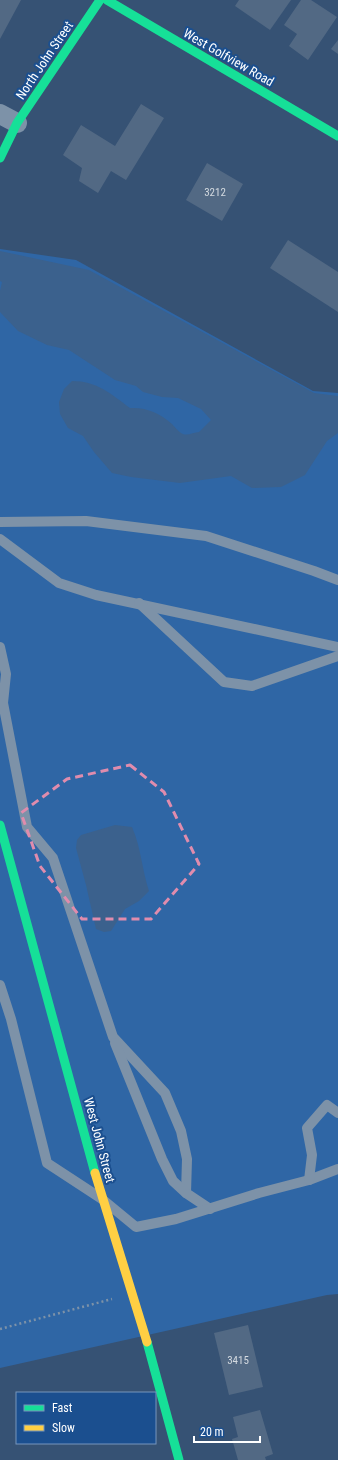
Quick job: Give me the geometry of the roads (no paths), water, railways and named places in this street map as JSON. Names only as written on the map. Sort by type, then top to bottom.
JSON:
[{"type":"street","name":"North John Street","points":[[0,158],[8,118],[100,0]]},
{"type":"street","name":"West Golfview Road","points":[[107,0],[338,136]]},
{"type":"street","name":"West John Street","points":[[0,825],[102,1198],[145,1335],[179,1460]]},
{"type":"lane","points":[[0,522],[86,521],[206,536],[338,580]]},
{"type":"lane","points":[[0,538],[59,582],[96,595],[139,603],[338,647]]},
{"type":"lane","points":[[139,603],[224,682],[252,686],[338,656]]},
{"type":"lane","points":[[0,647],[6,674],[3,703],[27,827],[53,858],[113,1037],[162,1159],[173,1181],[186,1193],[210,1209]]},
{"type":"lane","points":[[0,985],[47,1163],[102,1198],[136,1227],[176,1219],[259,1193],[309,1180],[338,1169]]},
{"type":"lane","points":[[113,1037],[165,1093],[181,1131],[187,1159],[186,1193]]},
{"type":"lane","points":[[309,1180],[312,1155],[307,1128],[327,1105],[338,1113]]}]
